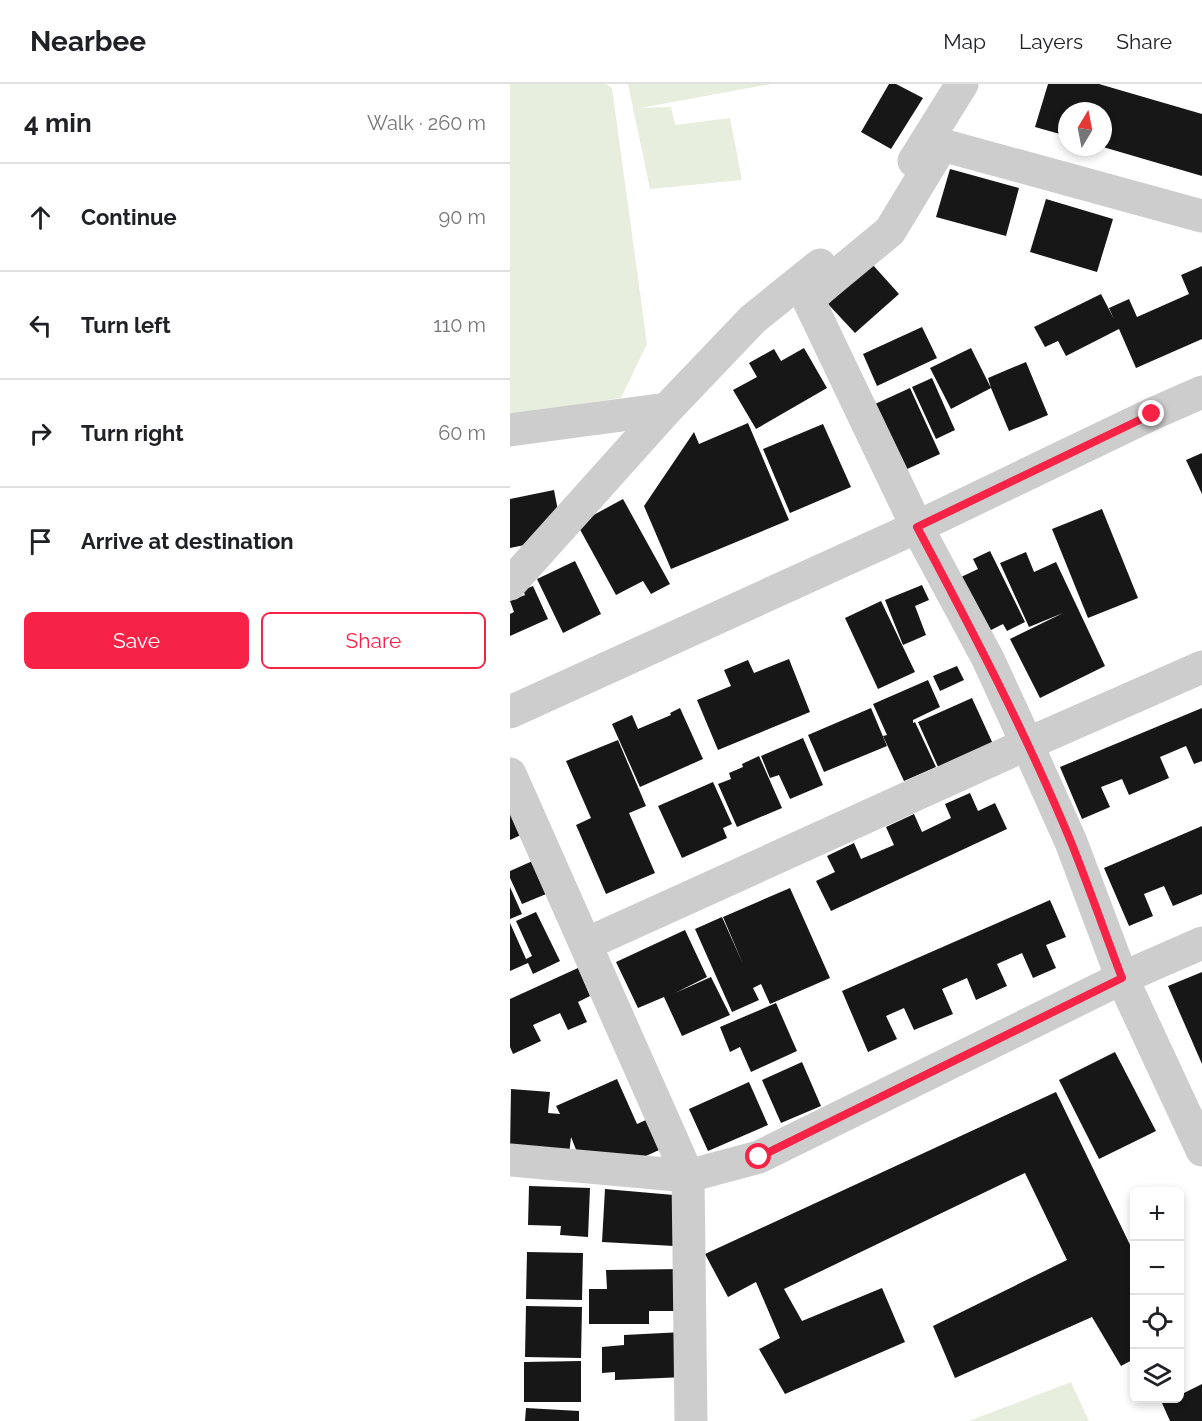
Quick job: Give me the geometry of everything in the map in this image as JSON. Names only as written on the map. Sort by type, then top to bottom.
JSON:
[{"type":"street","points":[[510,584],[667,409],[753,318],[880,216],[962,84]]},
{"type":"street","points":[[1202,216],[942,145],[890,231],[808,299],[917,527],[988,659],[1071,842],[1122,978],[1202,1150]]},
{"type":"street","points":[[510,712],[917,527],[1202,392]]},
{"type":"street","points":[[510,430],[667,409]]},
{"type":"street","points":[[585,944],[1202,667]]},
{"type":"street","points":[[510,774],[688,1176],[691,1421]]},
{"type":"street","points":[[510,1160],[688,1176],[759,1157],[1122,978],[1202,943]]},
{"type":"green space","points":[[510,84],[606,84],[612,88],[647,344],[621,398],[510,415]]},
{"type":"green space","points":[[628,84],[771,84],[640,108],[671,107],[675,125],[730,118],[742,180],[650,189]]},
{"type":"green space","points":[[1071,1382],[1089,1421],[969,1421]]},
{"type":"building","points":[[889,84],[896,84],[923,98],[891,149],[861,132]]},
{"type":"building","points":[[1048,84],[1099,84],[1202,114],[1202,176],[1112,150],[1112,102],[1058,102],[1058,133],[1035,127]]},
{"type":"building","points":[[950,169],[1019,188],[1006,236],[936,217]]},
{"type":"building","points":[[1046,199],[1113,219],[1097,272],[1030,252]]},
{"type":"building","points":[[872,264],[899,294],[855,333],[828,304]]},
{"type":"building","points":[[1202,266],[1202,339],[1136,368],[1119,329],[1066,356],[1058,341],[1045,347],[1034,327],[1101,294],[1114,319],[1109,308],[1129,299],[1137,317],[1189,294],[1181,275]]},
{"type":"building","points":[[922,327],[937,358],[877,386],[863,354]]},
{"type":"building","points":[[804,348],[827,388],[756,429],[733,390],[757,377],[749,363],[774,349],[781,361]]},
{"type":"building","points":[[971,348],[991,388],[951,409],[930,368]]},
{"type":"building","points":[[1026,362],[1048,415],[1009,431],[988,378]]},
{"type":"building","points":[[932,378],[955,430],[936,439],[912,387]]},
{"type":"building","points":[[910,388],[940,454],[905,470],[875,404]]},
{"type":"building","points":[[748,423],[789,520],[671,569],[644,506],[694,432],[699,444]]},
{"type":"building","points":[[823,424],[851,487],[790,513],[763,449]]},
{"type":"building","points":[[1202,453],[1202,494],[1186,460]]},
{"type":"building","points":[[554,490],[559,516],[539,542],[510,548],[510,499]]},
{"type":"building","points":[[623,499],[670,584],[651,594],[643,581],[616,595],[577,524]]},
{"type":"building","points":[[1102,509],[1138,598],[1088,618],[1052,529]]},
{"type":"building","points":[[990,551],[1025,622],[1007,631],[1003,624],[987,632],[961,577],[978,569],[973,559]]},
{"type":"building","points":[[1026,552],[1034,572],[1056,562],[1105,666],[1040,698],[1010,639],[1063,613],[1029,627],[1000,563]]},
{"type":"building","points":[[575,561],[601,614],[563,633],[537,579]]},
{"type":"building","points":[[922,585],[929,600],[915,606],[926,635],[903,645],[885,600]]},
{"type":"building","points":[[533,586],[548,619],[510,636],[510,614],[514,612],[510,601],[525,595],[523,590]]},
{"type":"building","points":[[881,601],[915,672],[878,689],[845,618]]},
{"type":"building","points":[[789,659],[810,712],[718,750],[697,700],[731,686],[724,670],[748,660],[754,673]]},
{"type":"building","points":[[957,666],[964,680],[940,691],[933,676]]},
{"type":"building","points":[[928,680],[940,707],[913,720],[913,723],[915,722],[936,767],[904,781],[883,736],[887,735],[873,704]]},
{"type":"building","points":[[972,698],[993,744],[939,769],[918,722]]},
{"type":"building","points":[[680,708],[703,759],[640,787],[612,724],[632,715],[638,729],[671,715],[670,713]]},
{"type":"building","points":[[871,708],[887,746],[824,772],[808,735]]},
{"type":"building","points":[[1202,708],[1202,761],[1194,764],[1186,746],[1160,757],[1169,778],[1129,795],[1122,779],[1101,787],[1110,807],[1082,819],[1060,767]]},
{"type":"building","points":[[803,738],[823,785],[790,799],[779,775],[770,778],[761,756]]},
{"type":"building","points":[[618,740],[646,806],[629,813],[655,873],[606,894],[576,825],[591,818],[566,761]]},
{"type":"building","points":[[759,756],[782,808],[737,827],[718,784],[731,779],[729,773]]},
{"type":"building","points":[[713,782],[732,824],[723,828],[727,838],[682,858],[658,806]]},
{"type":"building","points":[[970,793],[978,811],[995,803],[1007,829],[831,911],[816,881],[835,872],[827,856],[854,843],[861,859],[894,845],[886,827],[914,814],[922,832],[951,818],[945,804]]},
{"type":"building","points":[[510,806],[523,834],[510,840]]},
{"type":"building","points":[[1202,826],[1202,894],[1173,906],[1164,886],[1144,894],[1153,916],[1129,926],[1104,868]]},
{"type":"building","points":[[537,859],[551,892],[522,904],[510,878],[510,871]]},
{"type":"building","points":[[510,887],[522,914],[510,919]]},
{"type":"building","points":[[790,888],[830,978],[770,1004],[761,984],[753,988],[759,1000],[732,1012],[695,929],[722,917],[743,964],[723,917]]},
{"type":"building","points":[[1050,900],[1066,937],[1046,945],[1056,968],[1033,978],[1022,953],[997,964],[1007,986],[976,1000],[967,978],[942,989],[953,1014],[914,1030],[904,1008],[886,1016],[897,1039],[868,1052],[842,991]]},
{"type":"building","points":[[536,912],[560,961],[533,974],[528,963],[510,971],[510,923],[526,959],[532,956],[516,921]]},
{"type":"building","points":[[685,930],[707,977],[675,993],[711,977],[730,1015],[682,1036],[664,997],[638,1008],[616,962]]},
{"type":"building","points":[[578,968],[590,996],[578,1002],[587,1022],[568,1030],[560,1013],[533,1025],[541,1041],[513,1054],[510,1047],[510,999]]},
{"type":"building","points":[[1202,972],[1202,1064],[1168,986]]},
{"type":"building","points":[[776,1003],[797,1051],[751,1072],[740,1047],[730,1052],[720,1027]]},
{"type":"building","points":[[1115,1052],[1156,1131],[1099,1159],[1059,1080]]},
{"type":"building","points":[[802,1062],[821,1106],[781,1123],[762,1080]]},
{"type":"building","points":[[617,1079],[637,1124],[655,1116],[668,1146],[637,1160],[579,1157],[571,1137],[569,1155],[510,1150],[511,1089],[550,1092],[548,1113],[560,1114],[556,1106]]},
{"type":"building","points":[[749,1082],[768,1125],[708,1151],[689,1109]]},
{"type":"building","points":[[1056,1092],[1130,1245],[1130,1361],[1121,1366],[1092,1317],[955,1378],[933,1326],[1067,1260],[1025,1173],[784,1289],[802,1321],[882,1288],[905,1342],[785,1394],[759,1349],[780,1338],[756,1282],[728,1297],[705,1254]]},
{"type":"building","points":[[529,1186],[590,1188],[588,1237],[560,1235],[561,1226],[528,1225]]},
{"type":"building","points":[[605,1189],[674,1195],[674,1246],[602,1242]]},
{"type":"building","points":[[527,1252],[583,1253],[582,1300],[526,1299]]},
{"type":"building","points":[[683,1269],[674,1311],[649,1311],[649,1324],[589,1324],[589,1289],[607,1289],[606,1270]]},
{"type":"building","points":[[526,1306],[582,1307],[581,1358],[525,1357]]},
{"type":"building","points":[[683,1332],[685,1377],[615,1380],[615,1372],[602,1373],[602,1347],[624,1345],[624,1335]]},
{"type":"building","points":[[581,1361],[581,1402],[524,1402],[524,1362]]},
{"type":"building","points":[[1202,1384],[1202,1421],[1170,1421],[1162,1403],[1184,1403],[1184,1393]]},
{"type":"building","points":[[526,1408],[579,1411],[579,1421],[525,1421]]},
{"type":"route","points":[[759,1157],[856,1107],[1122,978],[1071,842],[1027,744],[988,659],[917,527],[1152,414]]}]
